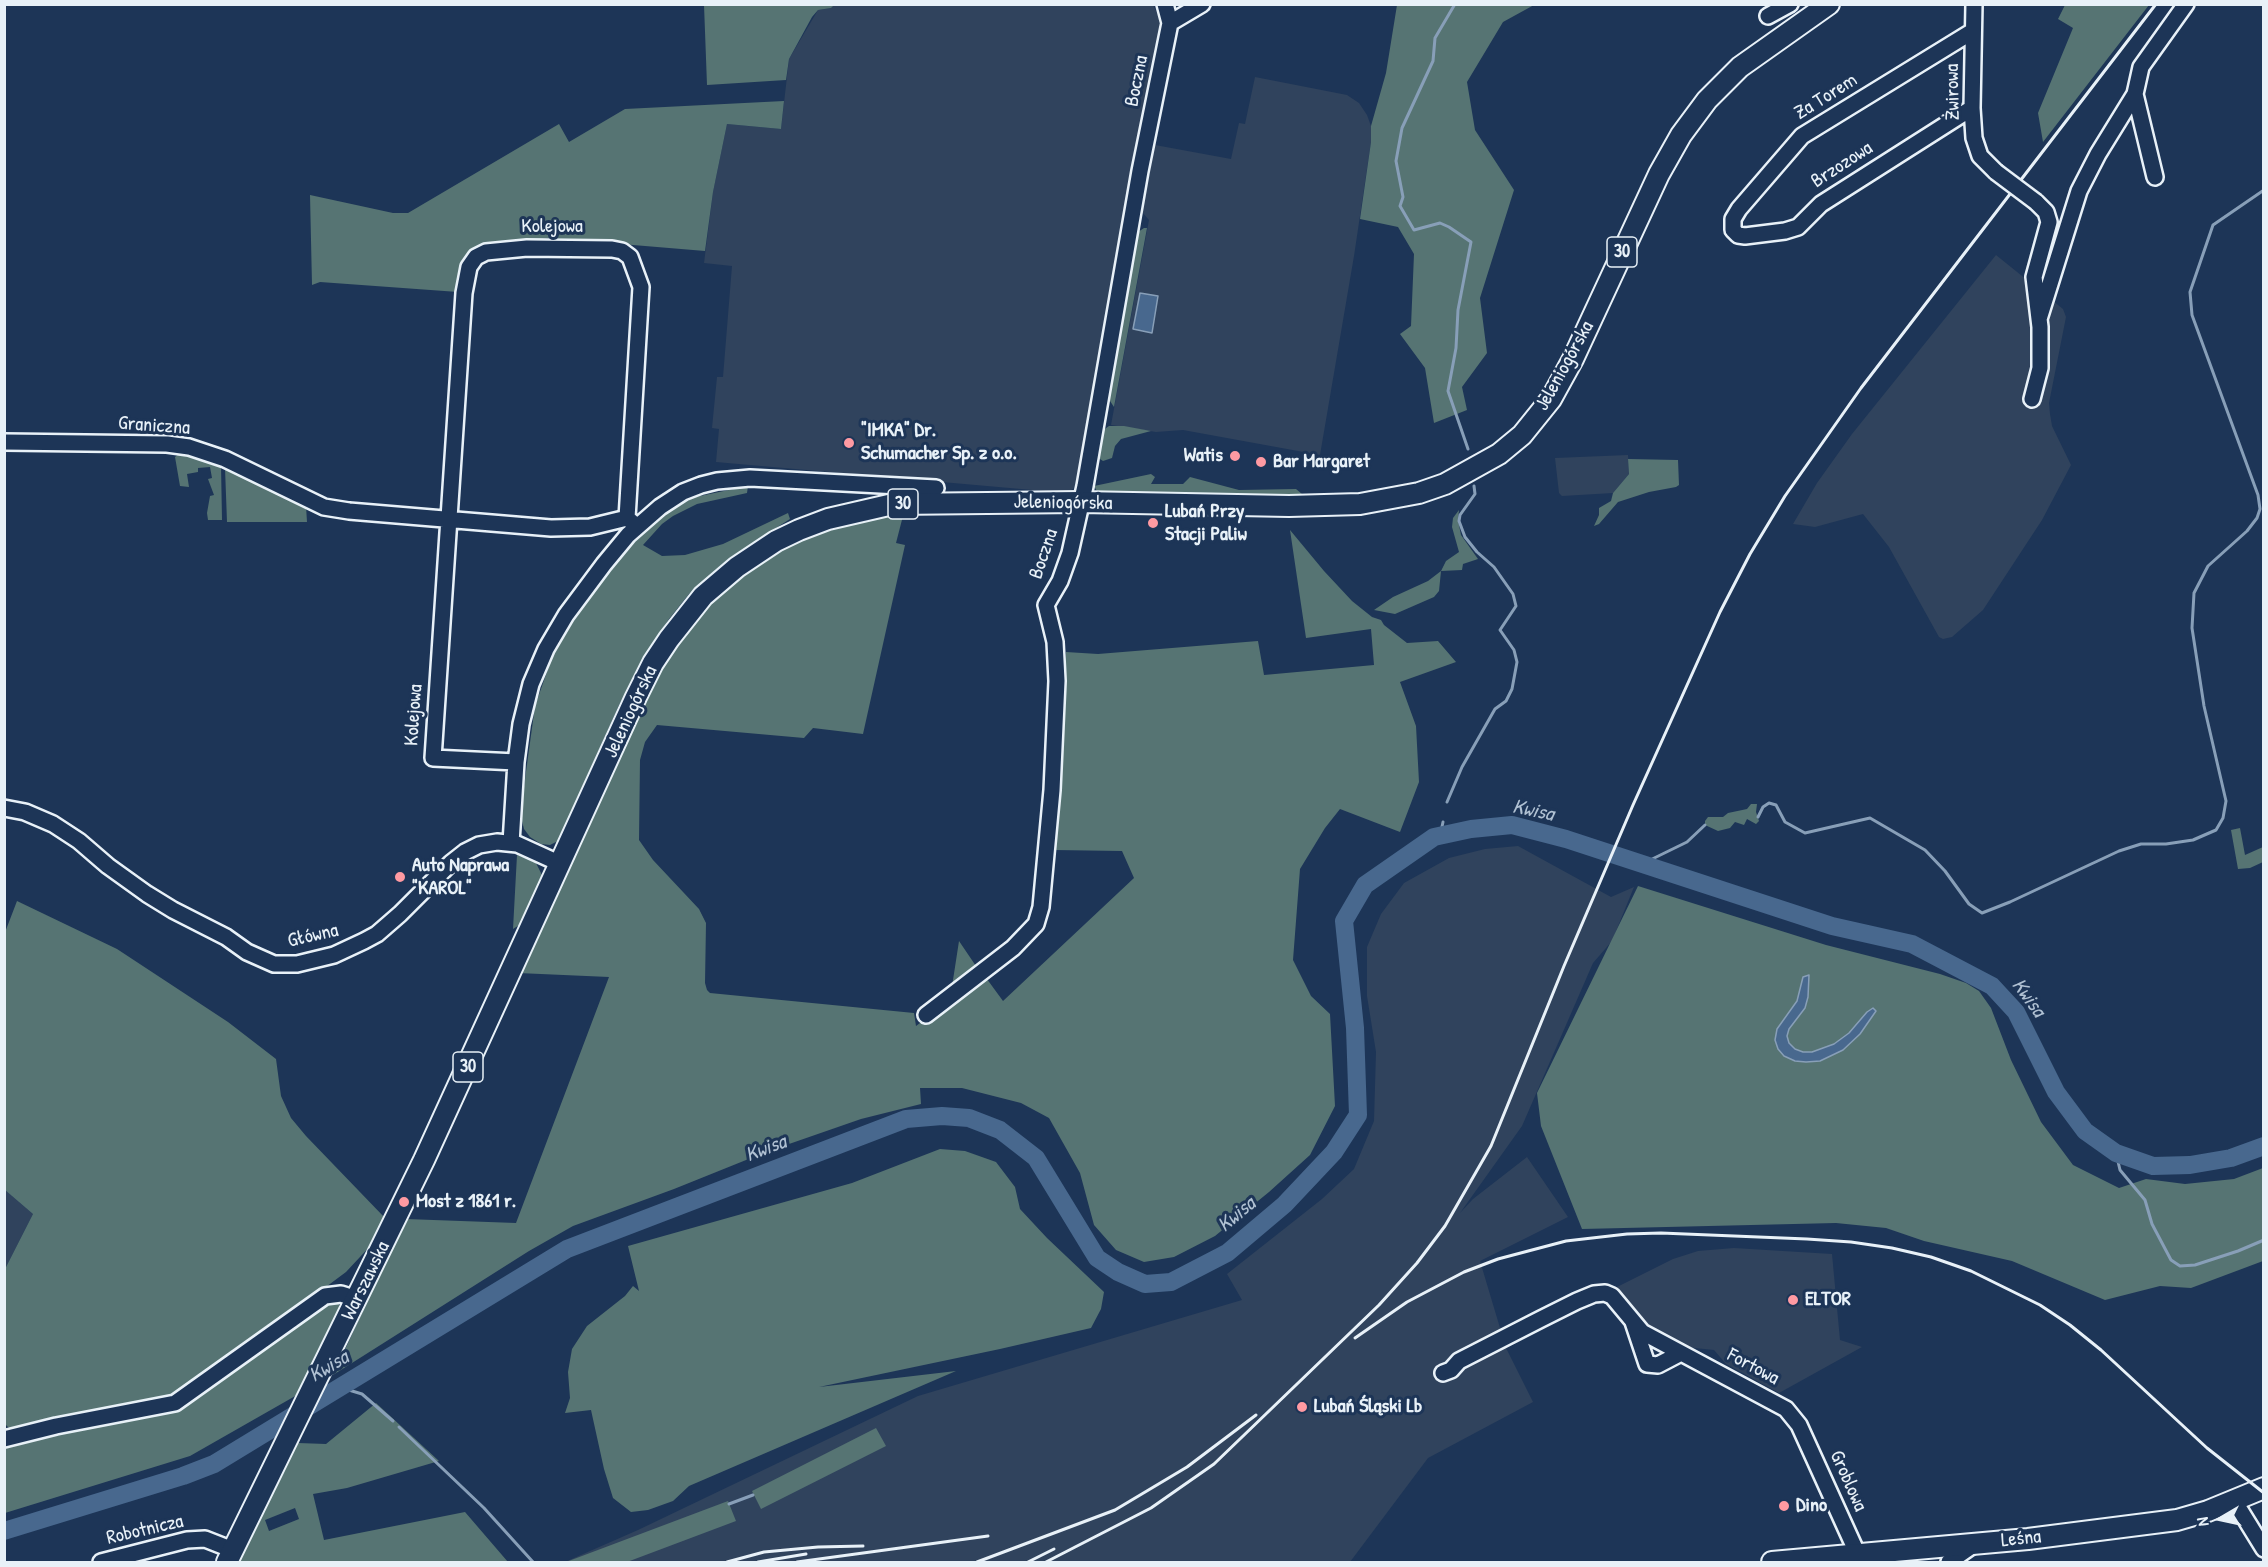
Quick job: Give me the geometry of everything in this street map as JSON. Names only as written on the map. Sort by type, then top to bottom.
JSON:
[{"type":"main road","name":"Jeleniogórska","points":[[424,1160],[653,663],[703,596],[737,567],[776,542],[828,519],[861,510],[918,503],[1081,502],[1211,506],[1360,504],[1419,494],[1445,484],[1499,454],[1522,435],[1551,399],[1573,359],[1636,221],[1681,135],[1707,100],[1740,67],[1829,4]]},
{"type":"main road","name":"Warszawska","points":[[230,1556],[424,1160]]},
{"type":"main road","name":"Leśna","points":[[1773,1563],[2028,1539],[2177,1520],[2235,1502],[2264,1488]]},
{"type":"street","points":[[1165,4],[1170,23],[1202,4]]},
{"type":"street","points":[[1768,16],[1790,4]]},
{"type":"street","name":"Żwirowa","points":[[1974,4],[1972,108],[1977,151],[1983,161],[1995,172],[2036,202],[2046,212],[2049,222],[2034,277],[2039,319]]},
{"type":"street","points":[[2032,399],[2040,368],[2039,319],[2079,191],[2098,154],[2135,94],[2141,68],[2186,4]]},
{"type":"street","name":"Boczna","points":[[926,1015],[1013,948],[1036,924],[1039,916],[1045,876],[1058,681],[1055,642],[1046,605],[1066,566],[1081,502],[1140,171],[1170,23]]},
{"type":"street","name":"Za Torem","points":[[1733,230],[1733,219],[1739,209],[1802,136],[1973,32]]},
{"type":"street","points":[[2135,94],[2155,177]]},
{"type":"street","name":"Brzozowa","points":[[1733,230],[1738,235],[1745,236],[1798,227],[1821,204],[1972,108]]},
{"type":"street","name":"Kolejowa","points":[[516,762],[432,758],[464,293],[469,267],[476,257],[486,252],[527,248],[622,251],[630,256],[641,287],[632,522]]},
{"type":"street","name":"Graniczna","points":[[4,442],[167,444],[189,447],[225,459],[324,507],[449,519]]},
{"type":"street","points":[[449,519],[551,528],[590,527],[632,522],[683,492],[717,481],[750,478],[936,488]]},
{"type":"street","points":[[511,843],[516,762],[531,684],[546,649],[566,615],[628,535],[632,522]]},
{"type":"street","name":"Główna","points":[[4,808],[25,812],[53,824],[79,841],[108,866],[147,894],[226,937],[247,952],[274,964],[297,964],[352,948],[377,934],[465,852],[484,843],[511,843],[561,864]]},
{"type":"street","name":"Fortowa","points":[[1443,1373],[1459,1361],[1577,1301],[1605,1293],[1612,1296],[1642,1332],[1786,1408],[1799,1425]]},
{"type":"street","points":[[4,1439],[56,1426],[175,1403],[325,1296],[341,1294],[354,1305]]},
{"type":"street","name":"Fortowa","points":[[1634,1322],[1647,1364],[1658,1365],[1681,1353]]},
{"type":"street","name":"Groblowa","points":[[1799,1425],[1858,1555]]},
{"type":"street","points":[[2235,1502],[2264,1549]]},
{"type":"street","name":"Robotnicza","points":[[101,1563],[196,1539],[205,1539],[230,1556]]},
{"type":"street","points":[[1949,1563],[1976,1543]]},
{"type":"shaded area","points":[[834,4],[1153,5],[1160,19],[1158,42],[1077,481],[1073,489],[1066,493],[716,462],[719,429],[712,428],[717,377],[723,377],[732,266],[704,263],[713,192],[727,124],[781,129],[789,59],[818,10],[831,8]]},
{"type":"shaded area","points":[[1255,77],[1347,95],[1359,103],[1371,126],[1371,142],[1354,256],[1320,455],[1183,430],[1156,432],[1111,425],[1149,220],[1142,212],[1155,145],[1231,159],[1239,123],[1245,124]]},
{"type":"shaded area","points":[[1996,255],[2063,309],[2066,317],[2049,403],[2052,426],[2071,465],[2042,520],[1983,610],[1952,637],[1943,639],[1939,637],[1889,547],[1863,514],[1815,527],[1793,524],[1817,483],[1852,434]]},
{"type":"shaded area","points":[[1140,293],[1158,296],[1152,333],[1133,329]]},
{"type":"shaded area","points":[[1628,455],[1629,474],[1613,493],[1562,496],[1559,493],[1555,458]]},
{"type":"shaded area","points":[[1518,846],[1611,897],[1634,887],[1612,941],[1593,963],[1522,1126],[1460,1213],[1473,1199],[1527,1157],[1568,1217],[1480,1261],[1506,1348],[1533,1402],[1428,1458],[1350,1562],[565,1562],[638,1530],[918,1396],[1242,1300],[1227,1274],[1322,1199],[1354,1169],[1374,1121],[1376,1052],[1367,996],[1367,947],[1381,914],[1404,883],[1449,858],[1485,849]]},
{"type":"shaded area","points":[[1809,975],[1805,1008],[1789,1029],[1787,1036],[1789,1043],[1795,1049],[1812,1052],[1834,1044],[1849,1033],[1867,1012],[1873,1008],[1876,1011],[1860,1034],[1843,1050],[1820,1061],[1795,1061],[1784,1056],[1775,1040],[1777,1029],[1797,1001],[1803,977]]},
{"type":"shaded area","points":[[5,1190],[33,1214],[5,1269]]},
{"type":"shaded area","points":[[1734,1248],[1832,1254],[1840,1340],[1862,1347],[1779,1393],[1726,1364],[1714,1350],[1685,1347],[1643,1326],[1613,1289],[1673,1259],[1698,1251]]},
{"type":"green space","points":[[704,4],[834,5],[831,8],[818,10],[812,17],[789,59],[786,80],[707,85]]},
{"type":"green space","points":[[1397,5],[1534,5],[1503,22],[1467,82],[1475,130],[1514,190],[1480,298],[1487,353],[1462,387],[1467,410],[1434,423],[1425,368],[1400,334],[1411,326],[1414,254],[1398,227],[1360,219],[1371,142],[1371,126],[1386,73]]},
{"type":"green space","points":[[2065,5],[2149,5],[2043,142],[2038,113],[2073,28],[2058,19]]},
{"type":"green space","points":[[784,101],[781,129],[727,124],[713,192],[705,251],[549,238],[490,247],[458,292],[320,282],[312,285],[310,195],[393,213],[408,213],[559,124],[569,142],[625,109]]},
{"type":"green space","points":[[1147,228],[1114,407],[1106,395],[1135,234]]},
{"type":"green space","points":[[1109,426],[1151,431],[1121,439],[1115,446],[1112,458],[1103,461],[1097,457],[1098,434]]},
{"type":"green space","points":[[180,453],[221,465],[222,520],[208,520],[210,496],[214,495],[208,479],[212,478],[210,467],[198,468],[198,472],[187,474],[189,487],[180,486],[175,457]]},
{"type":"green space","points":[[1628,459],[1678,460],[1679,485],[1618,502],[1599,524],[1594,526],[1599,515],[1599,508],[1611,501],[1613,493],[1629,474]]},
{"type":"green space","points":[[227,465],[306,506],[307,522],[227,522],[225,468]]},
{"type":"green space","points":[[1151,474],[1155,477],[1151,484],[1183,484],[1190,477],[1239,490],[1296,489],[1302,494],[1301,497],[1098,493],[1094,486]]},
{"type":"green space","points":[[748,486],[747,493],[697,504],[673,516],[662,524],[643,545],[662,556],[685,555],[723,544],[788,513],[790,519],[728,559],[689,594],[669,619],[651,646],[620,703],[558,841],[550,845],[541,844],[530,837],[524,829],[521,817],[522,801],[535,706],[555,649],[619,557],[656,521],[672,508],[695,497]]},
{"type":"green space","points":[[1459,510],[1461,535],[1478,559],[1463,564],[1462,570],[1441,571],[1446,561],[1459,552],[1452,527],[1453,518]]},
{"type":"green space","points":[[904,512],[896,543],[905,545],[863,734],[813,728],[804,738],[657,725],[645,742],[640,760],[639,840],[653,860],[699,909],[706,923],[705,983],[707,990],[710,993],[914,1013],[916,1026],[984,975],[1003,1001],[1134,878],[1122,851],[1054,850],[1065,713],[1066,652],[1098,654],[1258,641],[1264,675],[1374,665],[1371,629],[1306,638],[1290,530],[1352,601],[1372,617],[1381,620],[1407,643],[1438,641],[1456,662],[1400,682],[1416,726],[1419,782],[1400,832],[1340,809],[1325,828],[1300,869],[1293,960],[1311,996],[1330,1014],[1335,1106],[1310,1155],[1215,1236],[1174,1257],[1144,1262],[1116,1250],[1094,1225],[1080,1173],[1049,1118],[1021,1103],[962,1088],[920,1088],[921,1104],[861,1119],[766,1152],[573,1226],[529,1251],[333,1375],[406,1219],[516,1223],[609,977],[518,973],[663,661],[700,609],[745,569],[818,529]]},
{"type":"green space","points":[[1441,571],[1439,591],[1434,597],[1395,614],[1374,610],[1393,597],[1428,581]]},
{"type":"green space","points":[[1751,804],[1757,804],[1756,812],[1759,821],[1756,824],[1747,819],[1744,825],[1735,822],[1730,828],[1718,831],[1705,825],[1708,817],[1723,817],[1728,813],[1747,809]]},
{"type":"green space","points":[[2240,828],[2245,855],[2263,847],[2263,862],[2250,868],[2238,869],[2231,830]]},
{"type":"green space","points":[[517,855],[535,861],[542,875],[521,924],[513,929]]},
{"type":"green space","points":[[1638,886],[1826,945],[1940,974],[1966,983],[1979,991],[1991,1008],[2011,1060],[2041,1122],[2073,1165],[2119,1188],[2146,1179],[2185,1184],[2234,1179],[2263,1168],[2263,1261],[2191,1288],[2160,1286],[2105,1300],[2012,1261],[1924,1241],[1886,1228],[1836,1223],[1582,1229],[1541,1126],[1537,1093]]},
{"type":"green space","points":[[17,901],[117,949],[228,1022],[276,1059],[281,1096],[291,1118],[385,1218],[373,1243],[346,1272],[205,1377],[175,1396],[10,1429],[4,1423],[5,1269],[33,1214],[5,1190],[4,935]]},
{"type":"green space","points":[[959,941],[980,972],[951,993]]},
{"type":"green space","points":[[940,1149],[965,1151],[996,1162],[1015,1187],[1020,1209],[1104,1292],[1101,1309],[1091,1328],[819,1387],[956,1371],[689,1486],[673,1501],[648,1510],[631,1512],[613,1498],[591,1410],[565,1413],[570,1398],[568,1372],[572,1349],[587,1326],[625,1296],[633,1286],[639,1291],[628,1246],[852,1183]]},
{"type":"green space","points":[[336,1302],[339,1304],[339,1315],[297,1395],[190,1456],[5,1513],[4,1443],[173,1409],[320,1304]]},
{"type":"green space","points":[[376,1403],[439,1461],[347,1488],[313,1494],[324,1540],[465,1512],[508,1562],[241,1562],[241,1554],[257,1517],[298,1443],[326,1444]],"holes":[[[295,1508],[299,1519],[269,1531],[265,1520]]]},
{"type":"green space","points":[[876,1428],[886,1446],[761,1509],[752,1491]]},
{"type":"green space","points":[[728,1501],[736,1521],[627,1562],[566,1562]]},
{"type":"waterway","points":[[1455,4],[1435,38],[1433,61],[1402,128],[1396,161],[1403,197],[1400,206],[1414,230],[1440,223],[1471,242],[1458,310],[1456,348],[1448,391],[1468,449]]},
{"type":"waterway","points":[[1758,817],[1763,807],[1769,803],[1776,805],[1785,822],[1805,833],[1870,818],[1925,850],[1945,871],[1969,904],[1982,913],[2119,851],[2141,844],[2166,844],[2193,840],[2216,830],[2223,818],[2226,801],[2204,706],[2192,628],[2194,593],[2208,566],[2247,531],[2257,518],[2260,509],[2258,495],[2192,315],[2190,292],[2213,225],[2264,190]]},
{"type":"waterway","points":[[1447,802],[1462,767],[1495,709],[1506,701],[1512,689],[1517,662],[1514,650],[1500,630],[1516,606],[1513,594],[1494,567],[1465,537],[1459,521],[1460,515],[1475,494],[1474,486]]},
{"type":"waterway","points":[[1440,836],[1443,822]]},
{"type":"waterway","name":"Kwisa","points":[[4,1531],[183,1476],[214,1464],[567,1249],[906,1119],[942,1116],[969,1118],[1000,1130],[1036,1158],[1097,1258],[1118,1272],[1145,1284],[1171,1282],[1227,1253],[1285,1204],[1334,1152],[1358,1115],[1355,1028],[1344,921],[1365,885],[1434,837],[1471,829],[1512,825],[1566,839],[1832,926],[1912,944],[1992,986],[2016,1012],[2056,1092],[2085,1131],[2116,1153],[2153,1166],[2190,1165],[2231,1158],[2264,1146]]},
{"type":"waterway","points":[[1642,864],[1687,842],[1705,825]]},
{"type":"waterway","points":[[2116,1153],[2120,1170],[2145,1200],[2152,1224],[2171,1260],[2180,1266],[2195,1265],[2264,1240]]},
{"type":"waterway","points":[[339,1387],[362,1394],[393,1421]]},
{"type":"waterway","points":[[399,1427],[484,1508],[533,1562]]},
{"type":"waterway","points":[[729,1504],[753,1495]]},
{"type":"railway","points":[[1046,1562],[1151,1508],[1214,1464],[1379,1305],[1417,1263],[1445,1226],[1491,1146],[1564,966],[1633,805],[1720,612],[1750,554],[1785,496],[1861,388],[2156,4]]},
{"type":"railway","points":[[1355,1338],[1407,1302],[1464,1272],[1498,1259],[1566,1241],[1627,1234],[1661,1233],[1807,1239],[1892,1248],[1931,1257],[1971,1271],[2040,1305],[2101,1350],[2207,1448],[2264,1493]]},
{"type":"railway","points":[[977,1562],[1115,1510],[1187,1467],[1256,1415]]},
{"type":"railway","points":[[797,1562],[988,1536]]},
{"type":"railway","points":[[727,1562],[764,1552],[863,1546]]},
{"type":"railway","points":[[1028,1562],[1054,1549]]},
{"type":"railway","points":[[758,1562],[806,1554]]},
{"type":"place","name":"\"IMKA\" Dr. Schumacher Sp. z o.o.","points":[[849,443]]},
{"type":"place","name":"Watis","points":[[1235,456]]},
{"type":"place","name":"Bar Margaret","points":[[1261,462]]},
{"type":"place","name":"Lubań Przy Stacji Paliw","points":[[1153,523]]},
{"type":"place","name":"Auto Naprawa \"KAROL\"","points":[[400,877]]},
{"type":"place","name":"Most z 1861 r.","points":[[404,1202]]},
{"type":"place","name":"ELTOR","points":[[1793,1300]]},
{"type":"place","name":"Lubań Śląski Lb","points":[[1302,1407]]},
{"type":"place","name":"Dino","points":[[1784,1506]]}]
